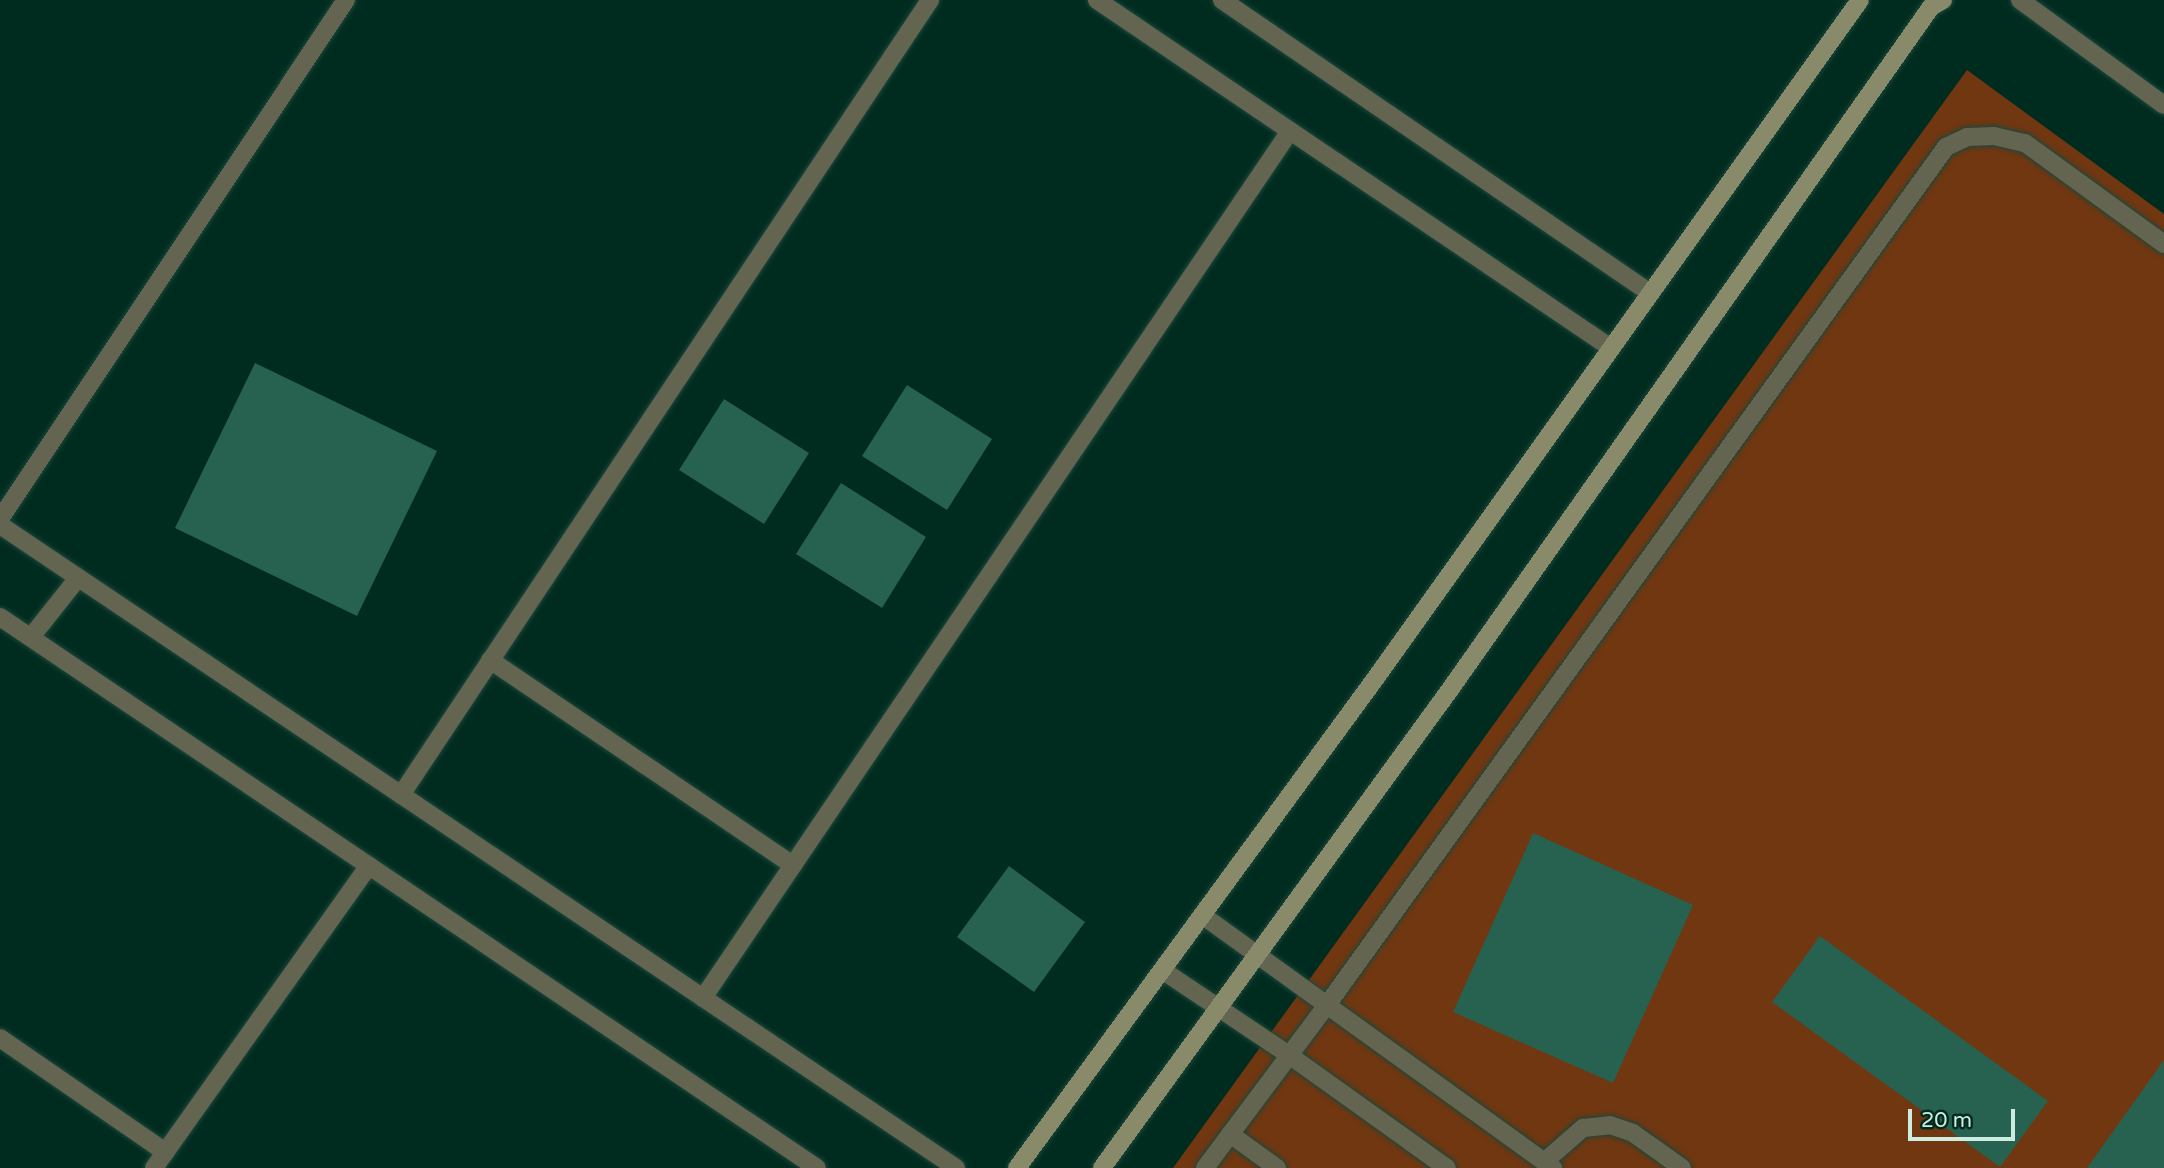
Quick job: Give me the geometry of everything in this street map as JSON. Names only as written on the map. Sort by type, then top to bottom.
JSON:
[{"type":"main road","points":[[1017,1168],[1860,0]]},
{"type":"main road","points":[[1102,1168],[1449,691],[1930,7],[1943,0]]},
{"type":"street","points":[[0,519],[346,0]]},
{"type":"street","points":[[401,795],[930,0]]},
{"type":"street","points":[[1097,0],[1611,348]]},
{"type":"street","points":[[1222,0],[1650,293]]},
{"type":"street","points":[[2020,0],[2164,105]]},
{"type":"street","points":[[703,998],[1290,131]]},
{"type":"street","points":[[1205,1168],[1327,1005],[1946,147],[1967,137],[1994,136],[2025,144],[2164,244]]},
{"type":"street","points":[[0,525],[956,1168]]},
{"type":"street","points":[[31,637],[78,578]]},
{"type":"street","points":[[0,617],[817,1168]]},
{"type":"street","points":[[490,660],[793,865]]},
{"type":"street","points":[[154,1168],[369,866]]},
{"type":"street","points":[[1202,915],[1548,1165],[1583,1128],[1610,1125],[1633,1133],[1682,1168]]},
{"type":"street","points":[[1162,970],[1289,1055],[1447,1168]]},
{"type":"street","points":[[0,1038],[165,1152]]},
{"type":"street","points":[[1230,1135],[1277,1168]]},
{"type":"shaded area","points":[[1967,70],[2164,214],[2164,1168],[1173,1168]]},
{"type":"building","points":[[255,363],[437,451],[357,616],[175,528]]},
{"type":"building","points":[[907,385],[992,439],[947,510],[862,456]]},
{"type":"building","points":[[724,399],[809,453],[764,524],[679,470]]},
{"type":"building","points":[[841,483],[926,537],[882,608],[796,554]]},
{"type":"building","points":[[1533,833],[1693,905],[1613,1083],[1453,1012]]},
{"type":"building","points":[[1009,866],[1085,922],[1034,992],[957,937]]},
{"type":"building","points":[[1820,936],[2048,1101],[2000,1167],[1772,1002]]},
{"type":"building","points":[[2164,1060],[2164,1168],[2087,1168]]}]
